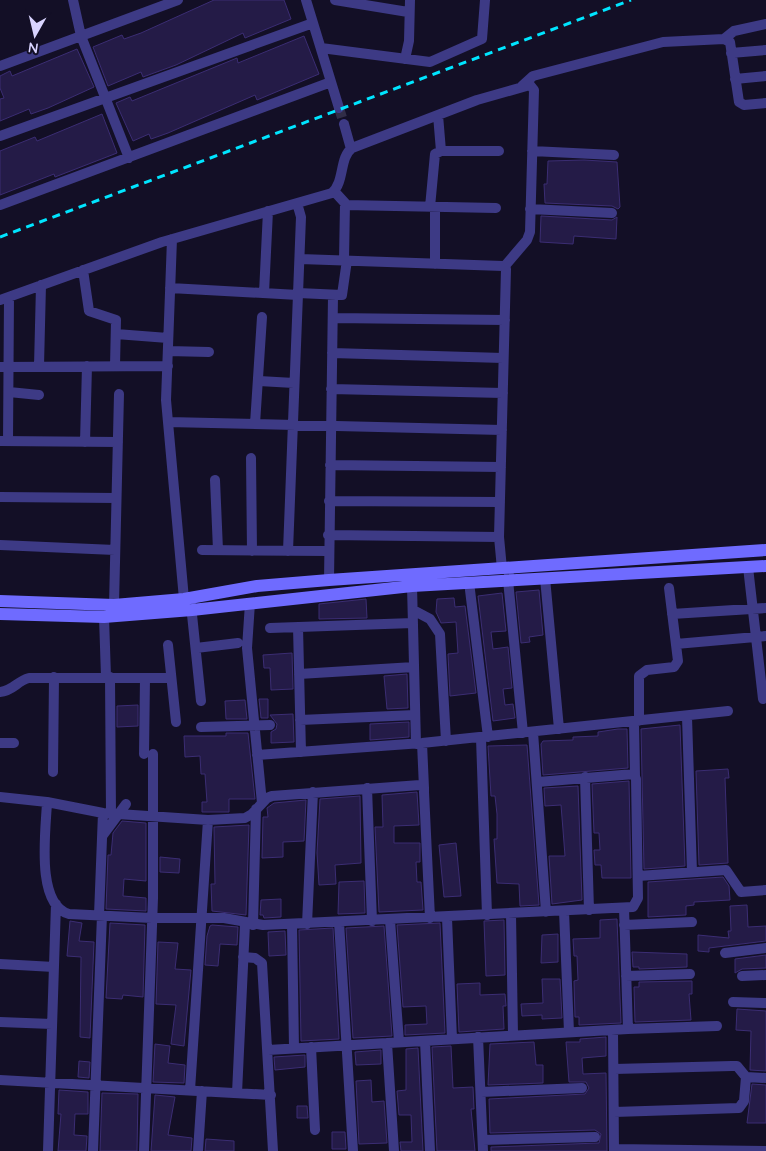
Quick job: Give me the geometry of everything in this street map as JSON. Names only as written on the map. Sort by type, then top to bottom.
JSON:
[{"type":"street","points":[[74,0],[81,36],[129,158]]},
{"type":"street","points":[[148,11],[150,0]]},
{"type":"street","points":[[0,66],[178,0]]},
{"type":"street","points":[[306,0],[339,108]]},
{"type":"street","points":[[335,0],[408,12]]},
{"type":"street","points":[[405,59],[409,41],[408,12],[410,0]]},
{"type":"street","points":[[321,48],[434,61],[480,41],[484,34],[486,1]]},
{"type":"street","points":[[0,136],[313,23]]},
{"type":"street","points":[[724,39],[734,31],[766,24]]},
{"type":"street","points":[[522,86],[533,76],[663,42],[724,39],[730,42],[738,100],[741,104],[766,103]]},
{"type":"street","points":[[731,53],[766,50]]},
{"type":"street","points":[[735,79],[766,76]]},
{"type":"street","points":[[0,205],[331,82]]},
{"type":"street","points":[[118,442],[4,441],[9,392],[5,367],[4,298],[172,239],[334,191],[340,183],[347,154],[351,149],[438,115],[522,86],[530,85],[534,90],[529,237],[504,267]]},
{"type":"street","points":[[438,115],[441,152]]},
{"type":"street","points":[[344,124],[351,149]]},
{"type":"street","points":[[434,264],[432,207],[434,156],[441,152],[499,151]]},
{"type":"street","points":[[532,151],[614,155]]},
{"type":"street","points":[[170,288],[340,296],[343,294],[345,260],[345,205],[334,191]]},
{"type":"street","points":[[288,551],[300,259],[301,218],[297,203]]},
{"type":"street","points":[[345,205],[496,208]]},
{"type":"street","points":[[530,210],[612,213]]},
{"type":"street","points":[[264,293],[268,212]]},
{"type":"street","points":[[172,239],[168,338],[168,422],[201,700]]},
{"type":"street","points":[[300,259],[504,267]]},
{"type":"street","points":[[504,267],[506,271],[499,537],[507,572],[528,733],[538,782],[546,912]]},
{"type":"street","points":[[84,270],[88,310],[92,314],[115,318],[115,366]]},
{"type":"street","points":[[39,366],[41,285]]},
{"type":"street","points":[[329,580],[328,534],[333,296]]},
{"type":"street","points":[[255,424],[262,317]]},
{"type":"street","points":[[333,318],[505,320]]},
{"type":"street","points":[[116,334],[168,338]]},
{"type":"street","points":[[168,351],[209,352]]},
{"type":"street","points":[[332,352],[503,358]]},
{"type":"street","points":[[86,442],[87,366]]},
{"type":"street","points":[[5,367],[168,366]]},
{"type":"street","points":[[259,381],[294,383]]},
{"type":"street","points":[[331,389],[503,393]]},
{"type":"street","points":[[9,392],[39,395]]},
{"type":"street","points":[[114,605],[118,394]]},
{"type":"street","points":[[168,422],[502,430]]},
{"type":"street","points":[[251,458],[252,551]]},
{"type":"street","points":[[330,465],[501,467]]},
{"type":"street","points":[[215,480],[218,550]]},
{"type":"street","points":[[0,497],[116,498]]},
{"type":"street","points":[[329,501],[500,502]]},
{"type":"street","points":[[328,534],[499,537]]},
{"type":"street","points":[[0,546],[115,550]]},
{"type":"street","points":[[202,550],[328,551]]},
{"type":"street","points":[[0,614],[104,617],[189,603],[257,586],[329,580],[507,572],[766,550]]},
{"type":"street","points":[[0,602],[114,605],[250,603],[469,582],[507,572],[544,578],[766,566]]},
{"type":"street","points":[[748,567],[753,608],[761,637],[763,699]]},
{"type":"street","points":[[544,578],[559,730]]},
{"type":"street","points":[[469,582],[485,737],[487,916]]},
{"type":"street","points":[[412,586],[415,715],[424,788],[430,918]]},
{"type":"street","points":[[47,802],[46,873],[48,889],[58,909],[69,914],[152,918],[224,918],[249,924],[307,924],[633,907],[637,903],[638,876],[635,776],[639,676],[648,670],[674,667],[678,661],[669,588]]},
{"type":"street","points":[[237,1093],[243,957],[249,924],[259,806],[257,754],[247,648],[250,603]]},
{"type":"street","points":[[672,614],[766,608]]},
{"type":"street","points":[[413,610],[430,619],[440,634],[446,741]]},
{"type":"street","points":[[94,1151],[102,836],[111,814],[108,677],[104,617]]},
{"type":"street","points":[[270,628],[413,623]]},
{"type":"street","points":[[298,627],[300,752]]},
{"type":"street","points":[[676,644],[761,637]]},
{"type":"street","points":[[196,648],[238,643]]},
{"type":"street","points":[[168,645],[176,722]]},
{"type":"street","points":[[299,674],[414,667]]},
{"type":"street","points":[[53,772],[54,677]]},
{"type":"street","points":[[0,692],[9,691],[23,680],[29,678],[171,678]]},
{"type":"street","points":[[144,1151],[154,818],[148,754],[145,678]]},
{"type":"street","points":[[257,754],[419,744],[728,711]]},
{"type":"street","points":[[300,720],[415,715]]},
{"type":"street","points":[[687,716],[692,872]]},
{"type":"street","points":[[201,727],[270,725]]},
{"type":"street","points":[[0,743],[14,743]]},
{"type":"street","points":[[538,782],[628,773],[635,776]]},
{"type":"street","points":[[585,777],[589,910]]},
{"type":"street","points":[[0,798],[47,802],[111,814],[208,820],[245,818],[272,796],[420,785],[424,788]]},
{"type":"street","points":[[368,788],[372,921]]},
{"type":"street","points":[[307,924],[312,792]]},
{"type":"street","points":[[111,814],[126,804]]},
{"type":"street","points":[[190,1090],[208,820]]},
{"type":"street","points":[[638,876],[726,870],[741,892],[766,890]]},
{"type":"street","points":[[48,1151],[56,904]]},
{"type":"street","points":[[624,908],[628,1028]]},
{"type":"street","points":[[564,911],[569,1032]]},
{"type":"street","points":[[511,914],[512,1035]]},
{"type":"street","points":[[447,918],[452,1039]]},
{"type":"street","points":[[390,920],[398,1042]]},
{"type":"street","points":[[339,922],[353,1151]]},
{"type":"street","points":[[624,925],[692,922]]},
{"type":"street","points":[[292,924],[294,1048]]},
{"type":"street","points":[[725,953],[766,948]]},
{"type":"street","points":[[243,957],[255,958],[262,963],[271,1095],[272,1151]]},
{"type":"street","points":[[0,964],[54,966]]},
{"type":"street","points":[[626,976],[690,974]]},
{"type":"street","points":[[742,976],[766,975]]},
{"type":"street","points":[[733,1002],[766,1003]]},
{"type":"street","points":[[0,1022],[52,1024]]},
{"type":"street","points":[[268,1050],[628,1028],[717,1026]]},
{"type":"street","points":[[613,1030],[614,1150],[766,1151]]},
{"type":"street","points":[[478,1037],[483,1146],[595,1137]]},
{"type":"street","points":[[425,1041],[430,1151]]},
{"type":"street","points":[[387,1043],[394,1151]]},
{"type":"street","points":[[311,1047],[315,1130]]},
{"type":"street","points":[[614,1068],[737,1066],[746,1077],[744,1101],[739,1108],[614,1112]]},
{"type":"street","points":[[746,1077],[766,1078]]},
{"type":"street","points":[[0,1080],[271,1095]]},
{"type":"street","points":[[481,1092],[582,1088]]},
{"type":"street","points":[[198,1151],[202,1091]]},
{"type":"building","points":[[214,0],[284,0],[291,19],[245,38],[243,33],[176,65],[143,77],[141,72],[108,86],[93,47],[122,35],[124,39],[141,33]]},
{"type":"building","points":[[304,36],[319,74],[257,100],[255,95],[168,133],[151,139],[149,134],[133,141],[116,103],[130,97],[132,101],[237,58],[238,63]]},
{"type":"building","points":[[77,49],[94,87],[48,108],[31,114],[29,109],[0,121],[0,99],[4,98],[0,88],[0,76],[10,71],[12,76]]},
{"type":"building","points":[[102,114],[117,153],[55,177],[54,174],[0,195],[0,151],[35,137],[37,141]]},
{"type":"building","points":[[584,160],[617,162],[620,207],[618,209],[612,206],[545,203],[544,184],[547,184],[548,161]]},
{"type":"building","points":[[541,216],[612,220],[617,217],[616,239],[574,236],[573,244],[540,242]]},
{"type":"building","points":[[539,590],[543,635],[529,637],[530,642],[521,643],[516,592]]},
{"type":"building","points":[[502,593],[506,631],[491,632],[493,649],[508,647],[512,688],[503,689],[505,705],[513,704],[515,718],[493,721],[478,596]]},
{"type":"building","points":[[454,598],[455,607],[465,606],[476,693],[450,696],[448,654],[458,653],[456,622],[441,623],[436,612],[437,599]]},
{"type":"building","points":[[366,599],[367,618],[319,619],[319,604]]},
{"type":"building","points":[[292,653],[293,689],[271,690],[270,668],[264,668],[263,655]]},
{"type":"building","points":[[407,674],[408,708],[387,709],[384,676]]},
{"type":"building","points":[[259,699],[268,699],[268,718],[261,718]]},
{"type":"building","points":[[245,700],[247,719],[226,719],[225,701]]},
{"type":"building","points":[[138,705],[138,726],[117,727],[117,706]]},
{"type":"building","points":[[293,714],[294,742],[271,743],[271,732],[276,729],[277,724],[270,715]]},
{"type":"building","points":[[409,722],[409,737],[370,740],[370,724]]},
{"type":"building","points":[[680,725],[685,866],[644,869],[641,729]]},
{"type":"building","points":[[627,729],[628,768],[543,775],[541,744],[543,741],[573,740],[573,737],[598,736],[598,732]]},
{"type":"building","points":[[226,733],[248,733],[255,799],[229,799],[229,812],[202,812],[202,802],[207,802],[205,774],[201,774],[200,756],[185,757],[184,736],[226,736]]},
{"type":"building","points":[[527,745],[539,905],[520,906],[519,884],[497,883],[494,839],[497,839],[497,814],[495,796],[491,796],[488,746]]},
{"type":"building","points":[[728,769],[729,778],[725,778],[728,863],[699,865],[696,771]]},
{"type":"building","points":[[629,781],[631,878],[602,878],[601,865],[595,865],[594,850],[600,850],[599,833],[594,833],[592,784]]},
{"type":"building","points":[[578,786],[582,900],[552,904],[549,856],[565,856],[561,805],[545,806],[544,788]]},
{"type":"building","points":[[417,792],[419,825],[394,826],[394,843],[420,843],[420,862],[416,862],[417,882],[421,882],[423,910],[379,912],[375,827],[383,827],[382,795]]},
{"type":"building","points":[[360,796],[361,863],[335,865],[336,884],[319,885],[317,853],[320,799]]},
{"type":"building","points":[[306,800],[304,841],[283,842],[283,857],[262,858],[263,817],[268,817],[267,808],[274,803]]},
{"type":"building","points":[[122,821],[146,823],[146,881],[124,879],[123,896],[146,898],[146,911],[106,909],[108,855],[111,855],[113,833]]},
{"type":"building","points":[[249,825],[246,915],[212,911],[211,884],[215,884],[214,827]]},
{"type":"building","points":[[456,843],[461,896],[444,897],[439,845]]},
{"type":"building","points":[[160,857],[180,859],[179,873],[160,872]]},
{"type":"building","points":[[723,877],[729,886],[730,900],[694,902],[694,905],[686,906],[686,915],[648,917],[648,882]]},
{"type":"building","points":[[364,881],[365,913],[338,914],[339,882]]},
{"type":"building","points":[[281,899],[281,917],[264,918],[263,915],[260,915],[261,900]]},
{"type":"building","points":[[747,905],[748,927],[766,926],[766,941],[709,948],[709,952],[698,951],[698,935],[729,938],[728,931],[731,931],[730,906]]},
{"type":"building","points":[[617,919],[621,1023],[579,1025],[579,1017],[575,1017],[574,981],[578,980],[577,956],[574,956],[573,939],[600,938],[600,920]]},
{"type":"building","points":[[504,920],[505,975],[486,976],[484,921]]},
{"type":"building","points":[[70,921],[82,923],[79,941],[94,942],[90,1038],[80,1037],[81,957],[67,956]]},
{"type":"building","points":[[110,923],[145,925],[143,997],[123,995],[122,999],[106,998]]},
{"type":"building","points":[[440,923],[445,1033],[405,1035],[405,1025],[427,1024],[426,1006],[403,1007],[397,925]]},
{"type":"building","points":[[212,925],[238,927],[237,945],[220,944],[218,966],[205,965],[207,936]]},
{"type":"building","points":[[384,926],[392,1036],[353,1038],[346,928]]},
{"type":"building","points":[[333,928],[339,1039],[301,1041],[299,930]]},
{"type":"building","points":[[285,931],[286,955],[269,956],[268,932]]},
{"type":"building","points":[[558,934],[558,962],[541,963],[542,935]]},
{"type":"building","points":[[158,942],[178,943],[175,969],[191,970],[184,1046],[171,1044],[176,1005],[156,1004]]},
{"type":"building","points":[[632,952],[687,954],[687,967],[639,969],[639,967],[633,967]]},
{"type":"building","points":[[766,955],[766,968],[742,969],[735,973],[735,959]]},
{"type":"building","points":[[542,979],[560,979],[562,1018],[542,1019],[542,1015],[522,1016],[521,1004],[543,1003]]},
{"type":"building","points":[[692,981],[692,994],[689,994],[691,1020],[635,1022],[634,987],[639,987],[639,982]]},
{"type":"building","points":[[480,983],[480,995],[505,994],[506,1006],[503,1006],[504,1029],[459,1032],[457,984]]},
{"type":"building","points":[[737,1009],[766,1011],[766,1071],[750,1070],[751,1031],[736,1030]]},
{"type":"building","points":[[606,1037],[606,1056],[582,1058],[583,1074],[606,1073],[607,1151],[491,1151],[491,1147],[599,1143],[601,1134],[595,1130],[490,1133],[489,1099],[585,1094],[589,1088],[586,1082],[569,1082],[566,1042],[580,1042],[580,1039]]},
{"type":"building","points":[[534,1042],[536,1065],[543,1065],[543,1083],[488,1085],[490,1044]]},
{"type":"building","points":[[155,1044],[170,1046],[168,1063],[185,1065],[184,1083],[153,1082]]},
{"type":"building","points":[[451,1046],[453,1088],[473,1087],[474,1109],[471,1109],[475,1151],[437,1151],[432,1047]]},
{"type":"building","points":[[418,1048],[423,1151],[401,1151],[400,1142],[412,1142],[411,1115],[399,1115],[397,1091],[406,1090],[406,1049]]},
{"type":"building","points":[[381,1050],[381,1064],[356,1065],[355,1052]]},
{"type":"building","points":[[305,1055],[305,1067],[275,1070],[274,1057]]},
{"type":"building","points":[[79,1061],[90,1062],[89,1078],[78,1077]]},
{"type":"building","points":[[371,1080],[372,1102],[384,1101],[387,1143],[359,1144],[356,1081]]},
{"type":"building","points":[[752,1084],[766,1085],[766,1123],[747,1123]]},
{"type":"building","points":[[59,1090],[88,1092],[88,1114],[75,1114],[74,1135],[87,1136],[86,1151],[58,1151],[61,1114],[58,1114]]},
{"type":"building","points":[[102,1093],[138,1094],[137,1151],[100,1151]]},
{"type":"building","points":[[155,1095],[175,1097],[168,1135],[192,1138],[191,1151],[151,1151]]},
{"type":"building","points":[[297,1106],[307,1106],[308,1118],[297,1118]]},
{"type":"building","points":[[332,1132],[345,1132],[346,1149],[332,1149]]},
{"type":"building","points":[[206,1139],[234,1141],[234,1151],[205,1151]]},
{"type":"tunnel","points":[[339,108],[344,124]]},
{"type":"railway","points":[[0,237],[631,0]]}]
